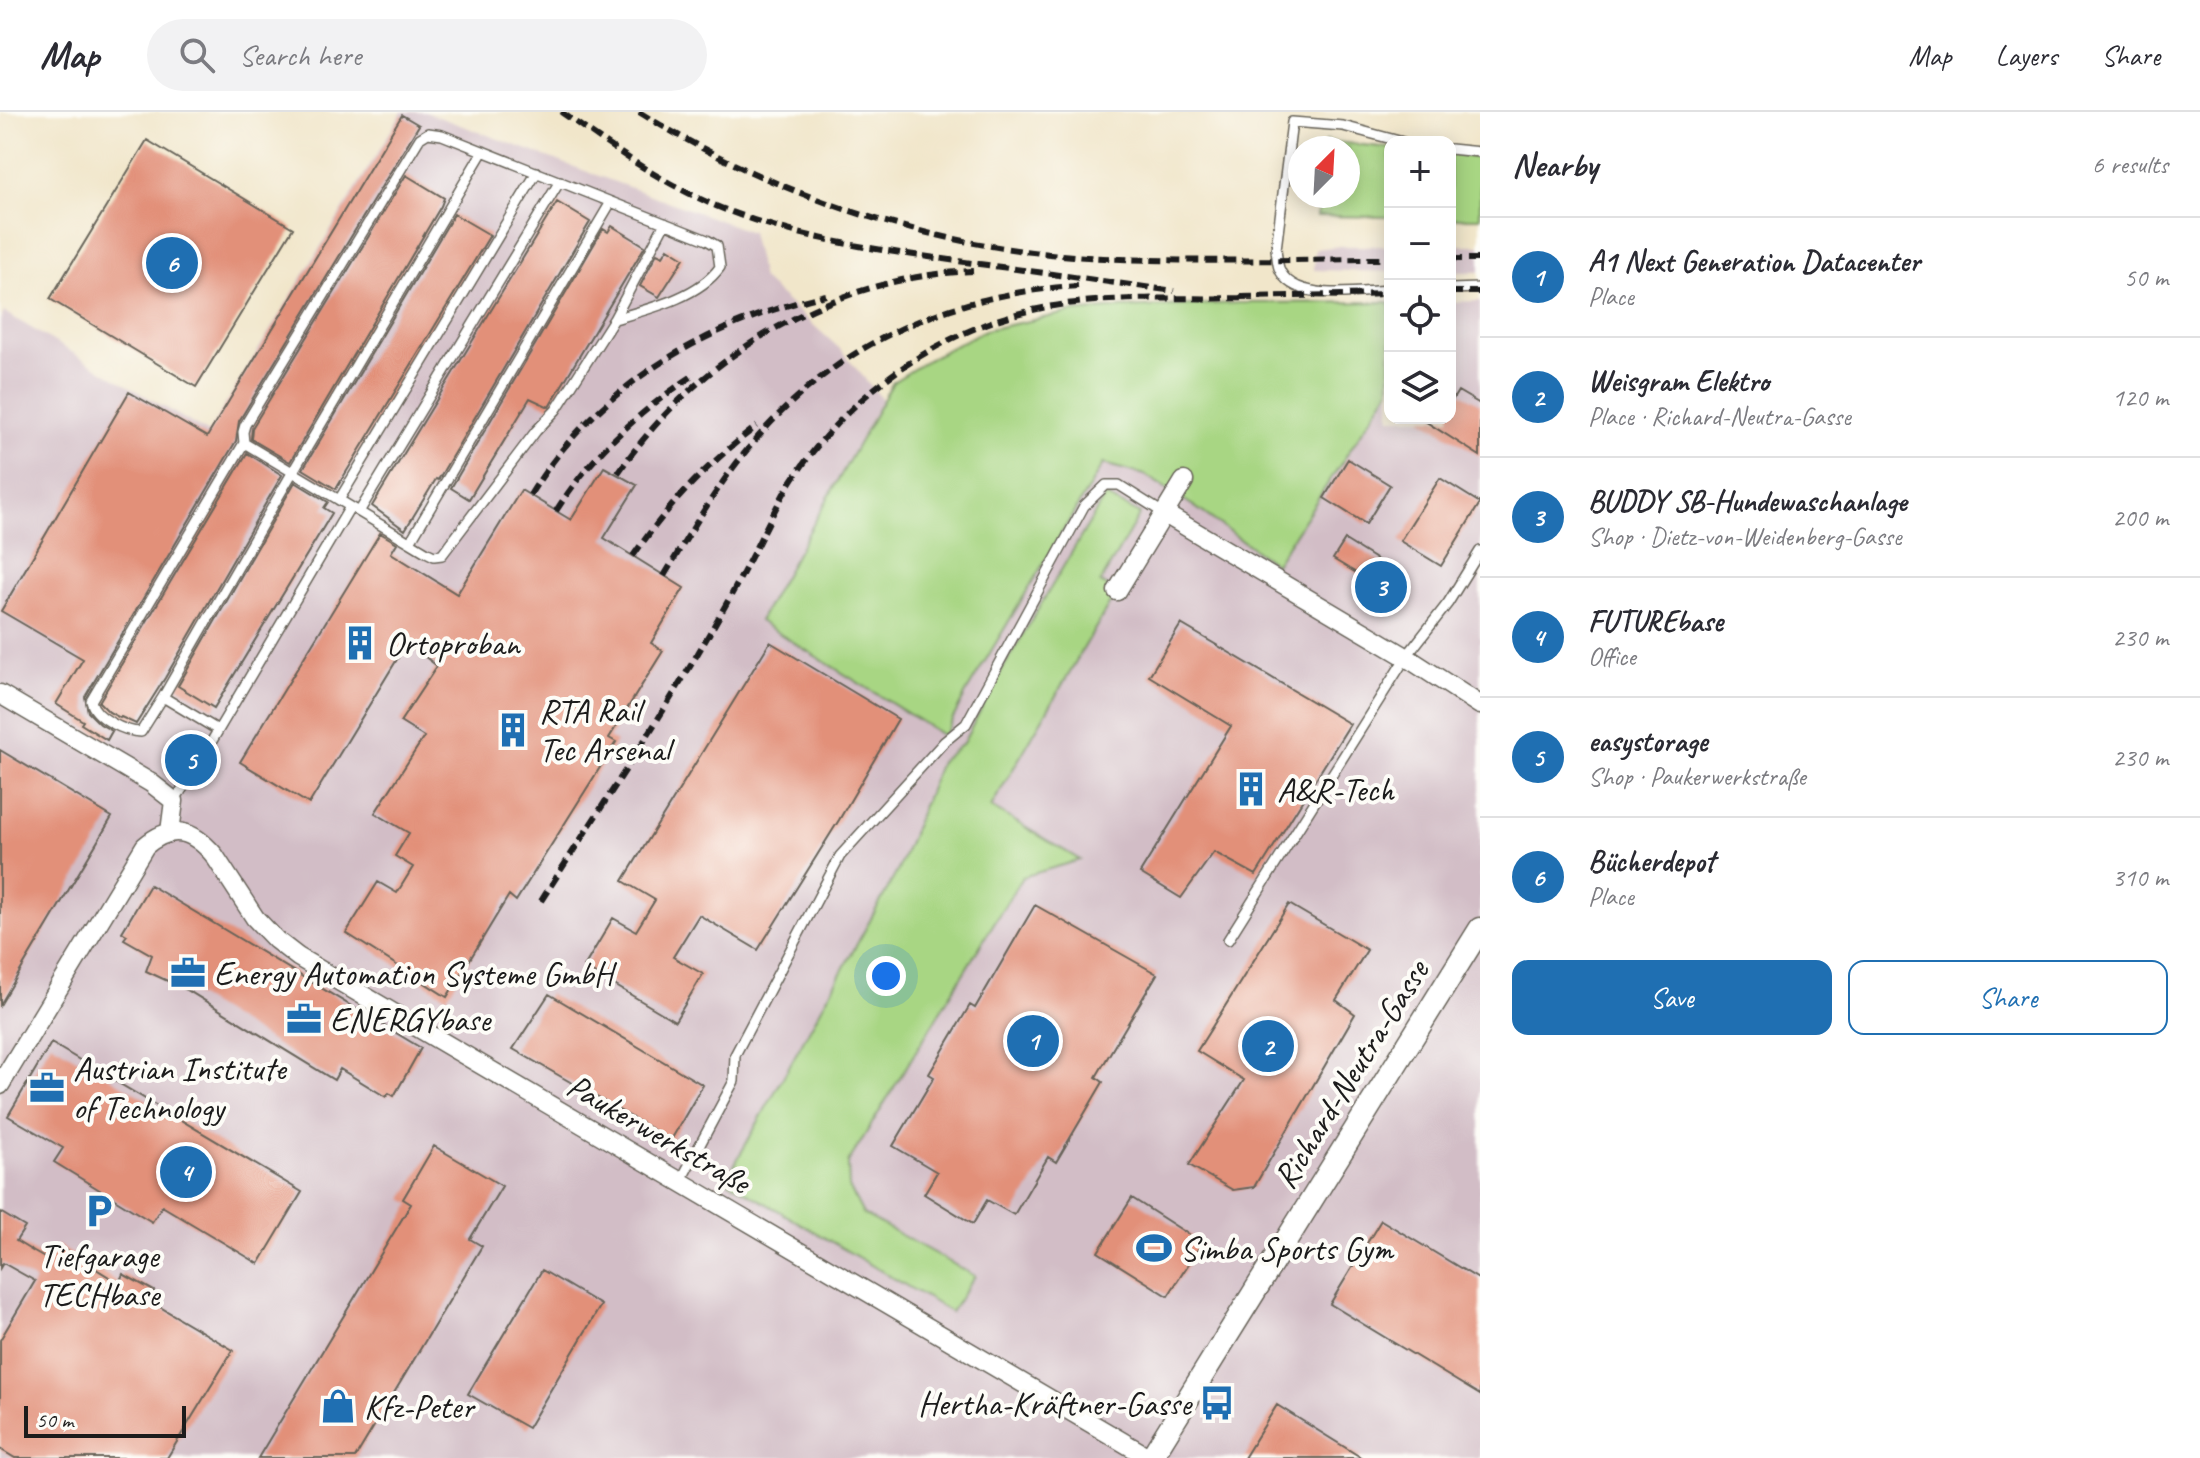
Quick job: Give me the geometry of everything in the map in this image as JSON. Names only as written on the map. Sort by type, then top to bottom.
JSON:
[{"type":"street","points":[[1117,591],[1184,481]]},
{"type":"street","points":[[1165,514],[1406,657],[1480,705]]},
{"type":"street","points":[[0,694],[151,783],[174,801],[170,832],[145,846],[0,1085]]},
{"type":"street","name":"Paukerwerkstraße","points":[[170,832],[188,834],[205,845],[266,931],[298,957],[1150,1458]]},
{"type":"street","name":"Richard-Neutra-Gasse","points":[[1150,1458],[1480,929]]},
{"type":"lane","points":[[1384,137],[1343,126],[1292,122],[1276,249],[1279,269],[1301,289],[1313,292],[1384,290]]},
{"type":"lane","points":[[483,151],[141,732],[96,713],[91,701],[244,443],[245,425],[420,138],[428,133],[442,135],[560,181],[665,223],[717,246],[720,267],[714,276],[669,303],[614,319]]},
{"type":"lane","points":[[1456,150],[1480,152]]},
{"type":"lane","points":[[339,500],[537,172]]},
{"type":"lane","points":[[174,801],[560,181]]},
{"type":"lane","points":[[410,542],[611,202]]},
{"type":"lane","points":[[244,443],[434,556],[442,555],[536,431],[556,410],[614,319],[665,223]]},
{"type":"lane","points":[[1456,289],[1480,288]]},
{"type":"lane","points":[[680,1182],[734,1081],[735,1055],[840,856],[944,742],[966,724],[1084,506],[1106,485],[1119,485],[1165,514]]},
{"type":"lane","points":[[1228,940],[1406,657],[1448,603],[1480,551]]},
{"type":"lane","points":[[163,697],[218,730]]},
{"type":"shaded area","points":[[402,112],[425,112],[751,232],[762,279],[839,348],[882,399],[759,621],[944,736],[966,693],[1103,464],[1145,475],[1195,507],[1384,393],[1384,424],[1456,424],[1456,302],[1480,301],[1480,1458],[0,1458],[0,320],[4,312],[208,433]]},
{"type":"shaded area","points":[[1456,245],[1480,245],[1480,272],[1456,272]]},
{"type":"shaded area","points":[[1384,246],[1384,272],[1314,270],[1315,249]]},
{"type":"green space","points":[[1360,145],[1384,147],[1384,217],[1317,216],[1318,208],[1360,208]]},
{"type":"green space","points":[[1456,155],[1480,158],[1480,218],[1456,218]]},
{"type":"green space","points":[[1384,302],[1384,398],[1275,564],[1145,475],[1103,464],[966,693],[944,736],[759,621],[893,382],[934,356],[985,330],[1072,312],[1239,303]]},
{"type":"green space","points":[[1105,496],[1140,514],[1100,583],[1117,591],[991,807],[1080,860],[1022,877],[848,1163],[849,1187],[863,1214],[975,1276],[951,1312],[726,1180],[898,870],[940,762],[963,743],[1002,670]]},
{"type":"building","points":[[402,115],[419,125],[239,421],[236,441],[85,697],[88,712],[112,731],[107,740],[56,704],[83,659],[1,611],[129,392],[207,437]]},
{"type":"building","points":[[147,140],[293,228],[196,387],[50,299]]},
{"type":"building","points":[[406,175],[444,198],[441,206],[290,462],[251,439],[252,428]]},
{"type":"building","points":[[557,202],[590,222],[438,480],[405,530],[372,506]]},
{"type":"building","points":[[454,214],[490,235],[336,489],[303,469]]},
{"type":"building","points":[[612,226],[645,246],[549,407],[530,398],[469,499],[451,488],[603,229],[608,232]]},
{"type":"building","points":[[668,248],[684,258],[659,297],[640,286],[657,253],[663,256]]},
{"type":"building","points":[[1458,391],[1480,404],[1480,456],[1429,424],[1456,424]]},
{"type":"building","points":[[247,453],[282,475],[136,724],[120,718],[99,702]]},
{"type":"building","points":[[1348,459],[1390,485],[1366,524],[1324,498]]},
{"type":"building","name":"RTA Rail Tec Arsenal","points":[[604,467],[637,485],[604,538],[684,588],[651,643],[663,651],[609,738],[616,742],[516,901],[509,895],[447,997],[346,933],[378,882],[397,893],[413,867],[395,856],[409,833],[375,813],[424,737],[400,722],[437,666],[407,643],[309,804],[240,762],[380,533],[397,543],[391,553],[457,594],[521,490],[571,520]]},
{"type":"building","points":[[1440,478],[1480,503],[1441,566],[1400,541]]},
{"type":"building","points":[[295,482],[328,502],[324,508],[332,513],[214,708],[178,686]]},
{"type":"building","points":[[1345,540],[1385,565],[1373,583],[1333,559]]},
{"type":"building","name":"A&R-Tech","points":[[1181,624],[1350,724],[1256,875],[1214,852],[1181,898],[1140,873],[1231,726],[1149,676]]},
{"type":"building","points":[[770,642],[898,719],[758,950],[699,915],[673,957],[703,974],[675,1021],[584,967],[613,918],[636,931],[655,900],[623,881]]},
{"type":"building","points":[[0,750],[112,817],[0,1005]]},
{"type":"building","name":"ENERGYbase","points":[[150,885],[421,1048],[394,1096],[389,1093],[386,1097],[340,1069],[334,1080],[187,990],[146,971],[152,955],[124,939],[127,935],[122,932]]},
{"type":"building","points":[[1289,904],[1367,950],[1336,1000],[1355,1014],[1254,1187],[1233,1190],[1189,1165],[1244,1080],[1197,1051]]},
{"type":"building","points":[[1035,905],[1157,974],[1096,1077],[1103,1082],[1056,1162],[1048,1157],[1014,1215],[987,1200],[973,1224],[924,1194],[937,1172],[893,1146],[934,1077],[929,1074],[970,1005],[975,1008]]},
{"type":"building","points":[[549,994],[703,1085],[671,1140],[513,1049]]},
{"type":"building","points":[[51,1043],[302,1192],[259,1264],[162,1206],[152,1222],[54,1162],[63,1148],[8,1116]]},
{"type":"building","points":[[434,1146],[502,1186],[470,1239],[482,1246],[355,1458],[258,1458],[411,1204],[403,1199]]},
{"type":"building","points":[[1132,1198],[1202,1243],[1168,1296],[1098,1252]]},
{"type":"building","points":[[0,1212],[25,1227],[16,1241],[34,1252],[48,1260],[57,1245],[119,1283],[123,1274],[154,1291],[150,1301],[233,1350],[167,1458],[15,1458],[0,1449],[0,1340],[35,1281],[3,1263],[0,1268]]},
{"type":"building","points":[[1381,1220],[1480,1280],[1480,1395],[1330,1304]]},
{"type":"building","points":[[542,1270],[601,1305],[528,1428],[468,1394]]},
{"type":"building","points":[[1277,1405],[1362,1458],[1244,1458]]},
{"type":"railway","points":[[561,112],[675,186],[716,206],[775,227],[896,252],[1174,291]]},
{"type":"railway","points":[[639,112],[686,140],[785,187],[889,223],[996,247],[1050,254],[1177,260],[1384,259]]},
{"type":"railway","points":[[1456,259],[1480,259]]},
{"type":"railway","points":[[618,473],[650,431],[687,393],[728,359],[772,330],[819,307],[868,289],[920,277],[973,271]]},
{"type":"railway","points":[[664,576],[705,508],[740,459],[785,409],[820,378],[898,330],[940,313],[985,300],[1078,286]]},
{"type":"railway","points":[[1456,292],[1480,292]]},
{"type":"railway","points":[[1241,297],[1384,294]]},
{"type":"railway","points":[[530,495],[557,456],[587,422],[621,391],[657,365],[696,342],[738,323],[826,295]]},
{"type":"railway","points":[[541,901],[694,660],[786,490],[805,461],[850,410],[903,367],[932,349],[994,321],[1025,312],[1057,305],[1122,299],[1253,298]]},
{"type":"railway","points":[[556,511],[584,472],[616,437],[652,405],[691,377]]},
{"type":"railway","points":[[633,556],[689,486],[757,426]]},
{"type":"place","name":"Bücherdepot","points":[[172,263]]},
{"type":"place","name":"BUDDY SB-Hundewaschanlage","points":[[1381,587]]},
{"type":"place","name":"Ortoproban","points":[[360,643]]},
{"type":"place","name":"RTA Rail Tec Arsenal","points":[[513,730]]},
{"type":"place","name":"easystorage","points":[[191,760]]},
{"type":"place","name":"A&R-Tech","points":[[1251,789]]},
{"type":"place","name":"Energy Automation Systeme GmbH","points":[[188,973]]},
{"type":"place","name":"ENERGYbase","points":[[304,1019]]},
{"type":"place","name":"A1 Next Generation Datacenter","points":[[1033,1041]]},
{"type":"place","name":"Weisgram Elektro","points":[[1268,1046]]},
{"type":"place","name":"Austrian Institute of Technology","points":[[47,1088]]},
{"type":"place","name":"FUTUREbase","points":[[186,1172]]},
{"type":"place","name":"Tiefgarage TECHbase","points":[[99,1211]]},
{"type":"place","name":"Simba Sports Gym","points":[[1154,1248]]},
{"type":"place","name":"Hertha-Kräftner-Gasse","points":[[1217,1403]]},
{"type":"place","name":"Kfz-Peter","points":[[338,1406]]}]
